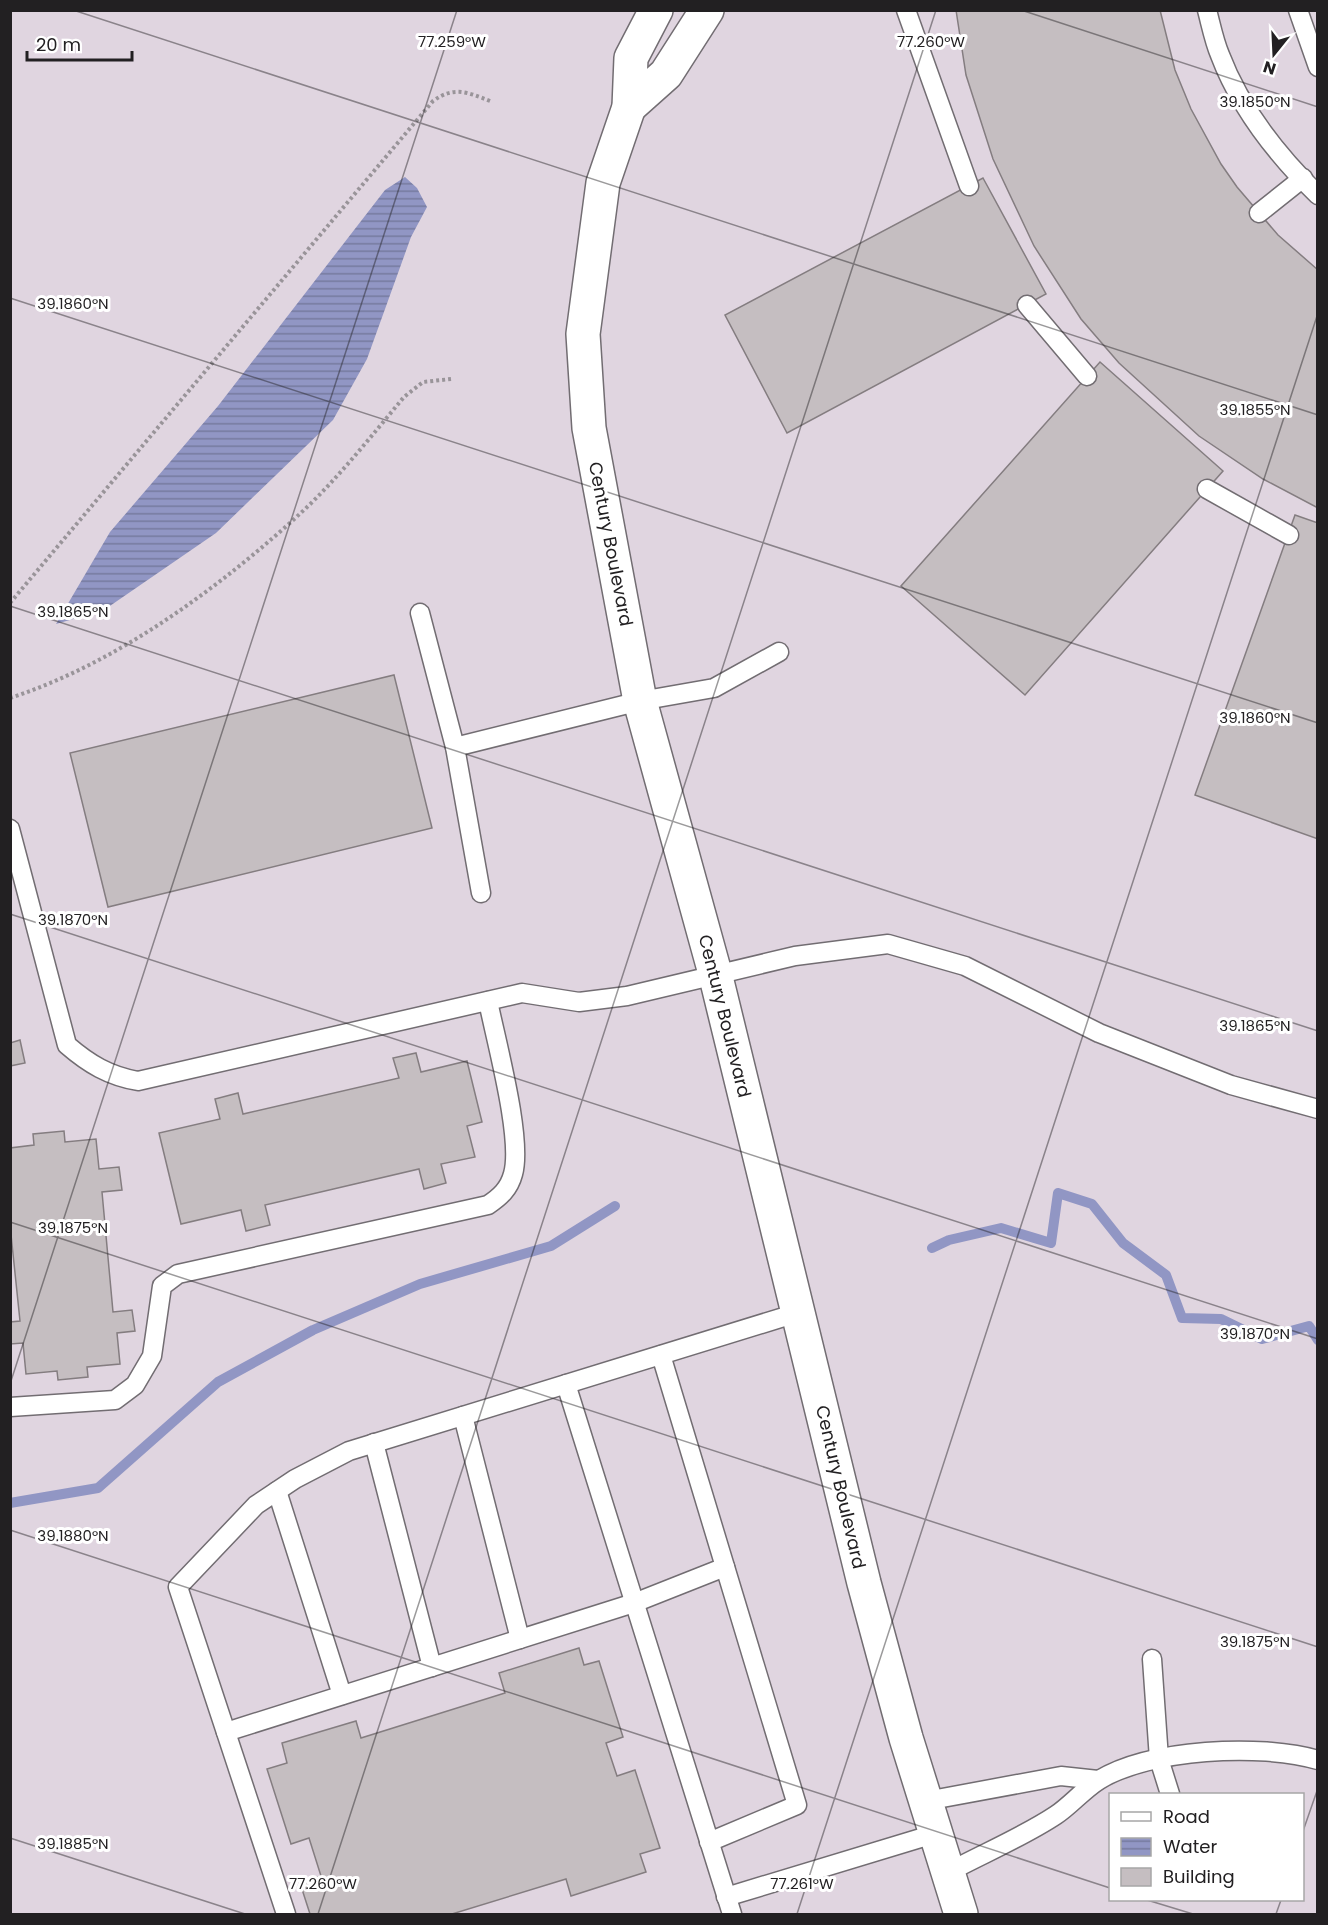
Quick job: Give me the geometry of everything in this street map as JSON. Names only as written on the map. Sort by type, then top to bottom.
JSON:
[{"type":"street","name":"Century Boulevard","points":[[656,10],[631,58],[629,107],[603,183],[583,334],[589,428],[640,701],[716,973],[800,1312],[864,1584],[934,1834],[961,1914]]},
{"type":"street","name":"Century Boulevard","points":[[629,107],[666,74],[707,10]]},
{"type":"lane","points":[[906,10],[969,186]]},
{"type":"lane","points":[[1207,10],[1220,56],[1245,106],[1277,150],[1317,195]]},
{"type":"lane","points":[[1298,10],[1317,67]]},
{"type":"lane","points":[[1259,213],[1303,178]]},
{"type":"lane","points":[[1027,305],[1087,376]]},
{"type":"lane","points":[[1207,489],[1289,535]]},
{"type":"lane","points":[[420,613],[455,747],[481,893]]},
{"type":"lane","points":[[455,747],[640,701],[714,688],[779,652]]},
{"type":"lane","points":[[10,829],[67,1045],[92,1066],[120,1078],[138,1081],[522,993],[579,1002],[627,996],[795,956],[888,944],[965,966],[1099,1033],[1231,1086],[1317,1109]]},
{"type":"lane","points":[[10,1407],[115,1400],[135,1385],[152,1356],[162,1286],[178,1274],[488,1205],[504,1195],[513,1175],[517,1148],[488,1001]]},
{"type":"lane","points":[[286,1914],[178,1587],[256,1505],[349,1451],[800,1312]]},
{"type":"lane","points":[[661,1355],[797,1805],[709,1842]]},
{"type":"lane","points":[[566,1384],[729,1906],[934,1834]]},
{"type":"lane","points":[[463,1416],[520,1639]]},
{"type":"lane","points":[[374,1443],[432,1667]]},
{"type":"lane","points":[[277,1491],[342,1695]]},
{"type":"lane","points":[[226,1732],[634,1603],[725,1567]]},
{"type":"lane","points":[[1152,1659],[1159,1759],[1170,1793]]},
{"type":"lane","points":[[947,1873],[1056,1815],[1098,1780],[1141,1761],[1220,1751],[1264,1751],[1317,1760]]},
{"type":"lane","points":[[926,1801],[1061,1776],[1098,1780]]},
{"type":"path","points":[[10,603],[433,100],[445,92],[459,91],[490,101]]},
{"type":"path","points":[[10,698],[50,685],[87,665],[159,624],[214,585],[306,509],[404,397],[423,382],[451,379]]},
{"type":"shaded area","points":[[11,11],[1317,11],[1317,1914],[11,1914]]},
{"type":"water","points":[[405,177],[417,188],[427,207],[411,237],[367,359],[333,420],[216,533],[104,610],[56,624],[110,532],[218,406],[385,190]]},
{"type":"building","points":[[956,10],[1160,10],[1175,70],[1191,109],[1221,164],[1237,187],[1278,235],[1318,270],[1318,508],[1263,479],[1199,436],[1119,363],[1081,319],[1034,246],[993,159],[966,75]]},
{"type":"building","points":[[983,178],[1046,294],[787,433],[725,315]]},
{"type":"building","points":[[1100,362],[1223,471],[1025,695],[901,586]]},
{"type":"building","points":[[1295,515],[1318,523],[1318,839],[1195,795]]},
{"type":"building","points":[[394,675],[432,828],[108,907],[70,753]]},
{"type":"building","points":[[20,1040],[25,1063],[10,1066],[10,1043]]},
{"type":"building","points":[[416,1053],[421,1072],[467,1061],[482,1122],[467,1126],[475,1157],[441,1164],[446,1183],[424,1189],[419,1169],[265,1205],[270,1225],[246,1231],[241,1210],[181,1224],[159,1133],[220,1119],[215,1099],[238,1093],[243,1114],[399,1078],[393,1058]]},
{"type":"building","points":[[64,1131],[65,1142],[96,1139],[99,1169],[119,1167],[122,1190],[102,1192],[113,1312],[132,1310],[135,1331],[117,1333],[120,1364],[87,1367],[88,1377],[58,1380],[57,1371],[26,1374],[23,1343],[10,1344],[10,1322],[20,1321],[10,1225],[10,1148],[34,1145],[33,1134]]},
{"type":"building","points":[[579,1648],[584,1665],[599,1661],[623,1737],[606,1743],[617,1776],[635,1770],[660,1848],[640,1854],[646,1872],[571,1896],[566,1879],[452,1914],[310,1914],[300,1883],[321,1876],[309,1838],[291,1844],[267,1769],[287,1763],[282,1743],[356,1721],[361,1738],[505,1693],[499,1673]]},
{"type":"waterway","points":[[932,1248],[949,1240],[1001,1228],[1051,1243],[1058,1193],[1092,1204],[1123,1243],[1166,1275],[1182,1318],[1221,1319],[1262,1339],[1309,1326],[1318,1340]]},
{"type":"waterway","points":[[10,1503],[98,1488],[218,1382],[313,1330],[420,1284],[551,1246],[615,1206]]}]
